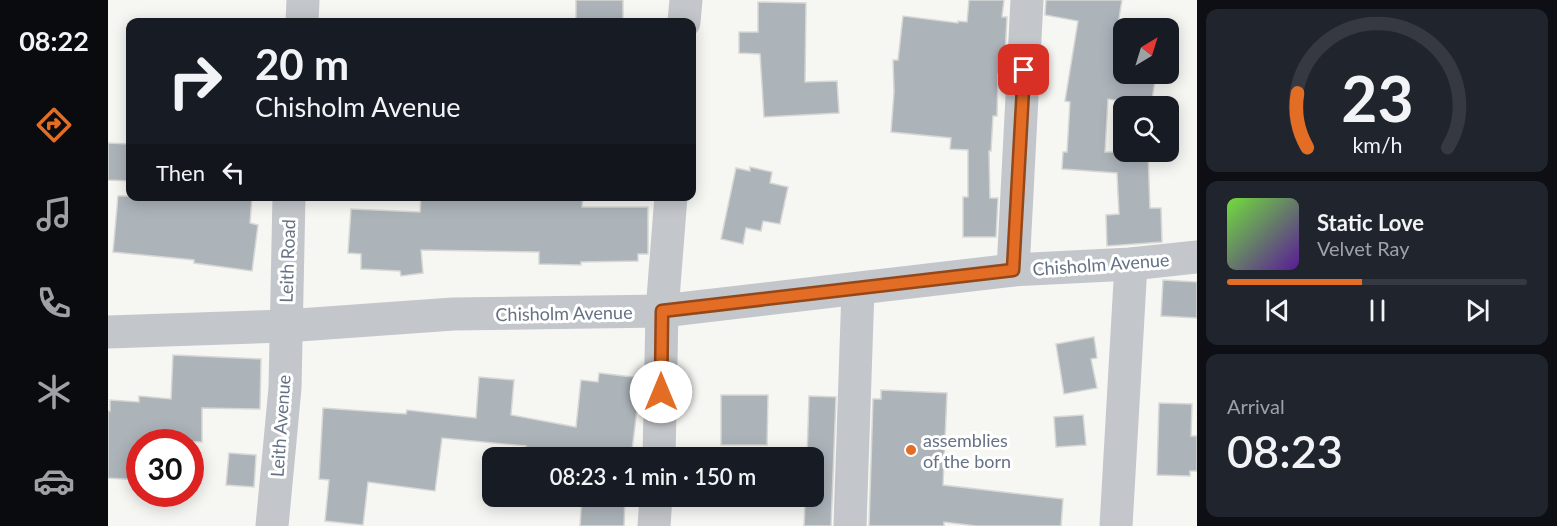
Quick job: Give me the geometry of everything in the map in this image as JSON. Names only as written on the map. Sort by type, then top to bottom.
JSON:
[{"type":"street","points":[[302,18],[303,0]]},
{"type":"street","points":[[684,18],[686,0]]},
{"type":"street","points":[[1013,270],[1027,0]]},
{"type":"street","name":"Leith Road","points":[[285,326],[289,201]]},
{"type":"street","points":[[659,447],[662,311],[671,201]]},
{"type":"street","name":"Chisholm Avenue","points":[[108,332],[285,326],[453,314],[662,311],[1013,270],[1131,264],[1197,257]]},
{"type":"street","points":[[1116,526],[1131,264]]},
{"type":"street","points":[[850,526],[858,289]]},
{"type":"street","name":"Leith Avenue","points":[[272,526],[285,388],[285,326]]},
{"type":"street","points":[[654,526],[655,507]]},
{"type":"building","points":[[576,0],[623,0],[623,18],[576,18]]},
{"type":"building","points":[[969,0],[1004,0],[1002,17],[1007,17],[1004,75],[998,74],[997,116],[993,116],[991,151],[989,151],[990,198],[998,198],[996,237],[963,237],[963,197],[968,197],[968,150],[950,149],[951,138],[891,132],[894,92],[893,60],[898,60],[903,16],[958,23],[958,21],[967,22]]},
{"type":"building","points":[[1046,0],[1122,0],[1119,18],[1113,18],[1113,84],[1154,84],[1153,96],[1113,96],[1113,100],[1108,99],[1105,152],[1113,152],[1113,162],[1148,162],[1150,208],[1161,208],[1162,242],[1107,246],[1106,215],[1119,214],[1117,173],[1062,169],[1063,152],[1067,152],[1070,102],[1065,101],[1078,21],[1045,15]]},
{"type":"building","points":[[758,2],[806,3],[805,82],[837,81],[839,113],[764,117],[760,54],[739,53],[739,32],[758,32]]},
{"type":"building","points":[[108,143],[126,144],[126,181],[108,180]]},
{"type":"building","points":[[750,167],[772,172],[770,183],[788,187],[780,224],[763,221],[761,231],[746,228],[743,244],[721,239],[736,168],[750,171]]},
{"type":"building","points":[[118,196],[126,196],[126,201],[252,201],[250,223],[258,225],[252,271],[194,263],[194,260],[113,252]]},
{"type":"building","points":[[421,201],[583,201],[582,207],[648,207],[648,254],[638,254],[638,261],[581,262],[581,265],[539,264],[539,252],[421,250],[423,273],[401,276],[400,271],[361,269],[361,254],[348,253],[351,209],[420,212]]},
{"type":"building","points":[[1163,280],[1197,282],[1197,318],[1161,316]]},
{"type":"building","points":[[1094,337],[1097,358],[1091,359],[1097,388],[1064,394],[1056,344]]},
{"type":"building","points":[[173,355],[261,359],[260,409],[202,408],[202,429],[126,429],[126,479],[108,478],[110,400],[139,402],[139,396],[171,399]]},
{"type":"building","points":[[599,373],[641,378],[632,447],[526,447],[442,438],[435,491],[368,482],[363,525],[325,521],[329,480],[319,479],[323,408],[406,414],[407,410],[476,418],[479,377],[514,380],[511,415],[576,427],[581,380],[598,382]]},
{"type":"building","points":[[881,390],[947,393],[943,485],[1063,499],[1061,526],[977,526],[944,522],[944,526],[869,526],[873,399],[881,399]]},
{"type":"building","points":[[721,395],[768,395],[767,445],[721,445]]},
{"type":"building","points":[[809,396],[836,397],[831,526],[804,526],[805,507],[824,507],[824,447],[807,447]]},
{"type":"building","points":[[1159,403],[1192,404],[1191,436],[1197,436],[1197,471],[1190,471],[1190,476],[1157,475]]},
{"type":"building","points":[[1083,415],[1086,445],[1056,447],[1054,417]]},
{"type":"building","points":[[229,453],[256,455],[254,487],[226,485]]},
{"type":"building","points":[[581,507],[625,507],[624,526],[580,526]]},
{"type":"place","name":"assemblies of the born","points":[[911,450]]},
{"type":"route","points":[[661,392],[662,311],[1013,270],[1024,70]]}]
